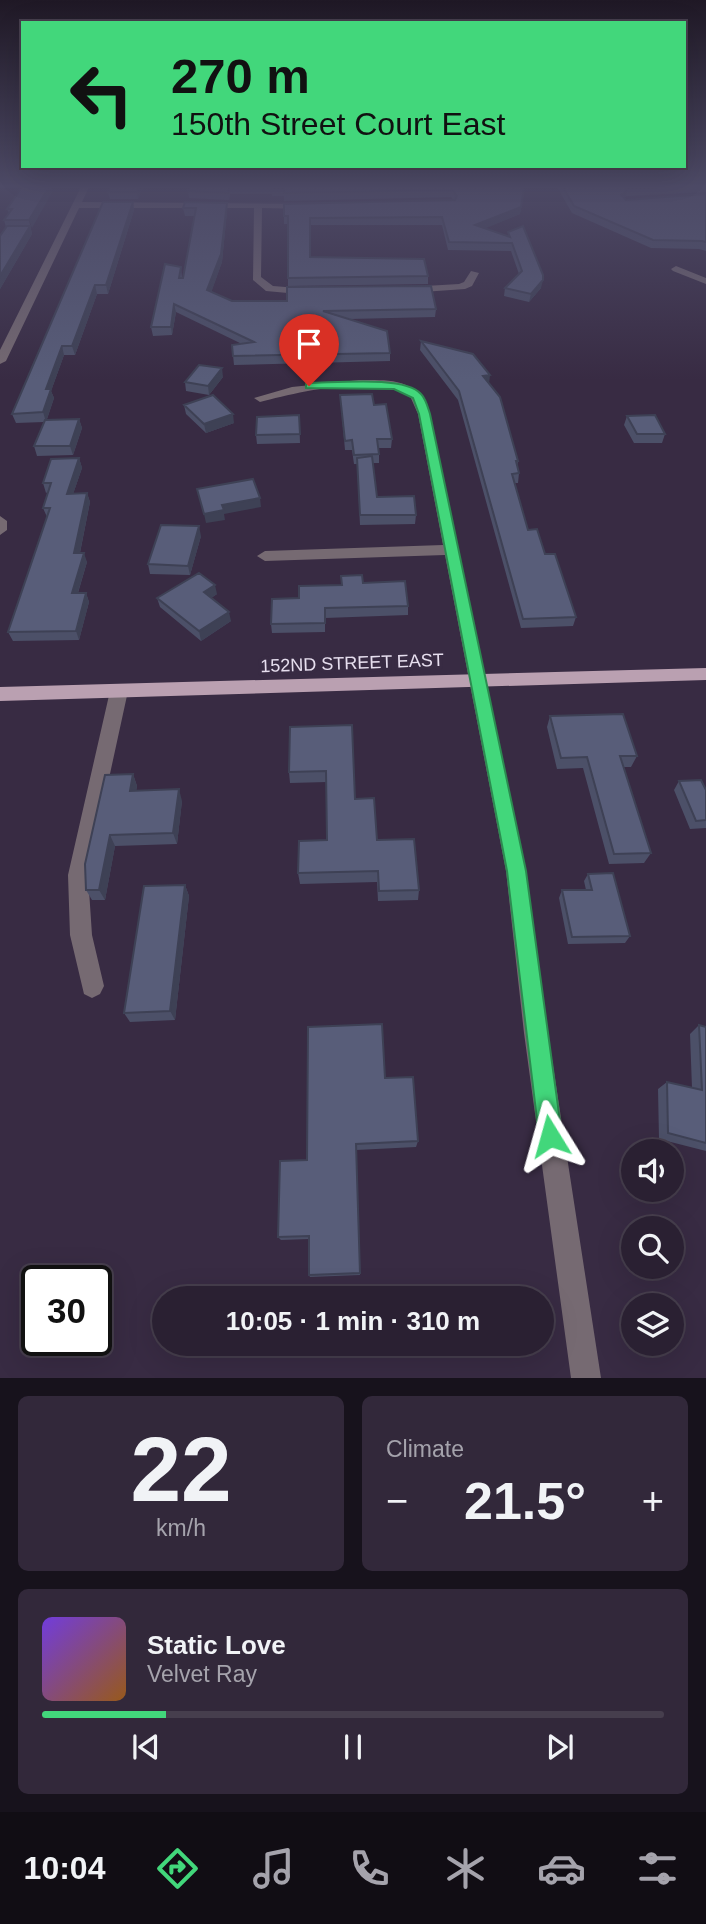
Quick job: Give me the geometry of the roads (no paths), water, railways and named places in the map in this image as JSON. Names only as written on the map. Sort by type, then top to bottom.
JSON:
[{"type":"main road","name":"152ND STREET EAST","points":[[0,694],[706,674]]},
{"type":"street","points":[[0,361],[53,251]]},
{"type":"street","points":[[256,251],[255,274],[259,282],[291,292],[318,291]]},
{"type":"street","points":[[676,269],[706,281]]},
{"type":"street","points":[[399,290],[461,287],[468,284],[474,273]]},
{"type":"street","points":[[260,398],[309,386],[384,385],[411,391],[418,397],[425,414],[516,871],[536,1033],[586,1378]]},
{"type":"street","points":[[0,521],[0,530]]},
{"type":"street","points":[[265,556],[453,550]]},
{"type":"street","points":[[92,986],[81,935],[78,876],[119,691]]}]
